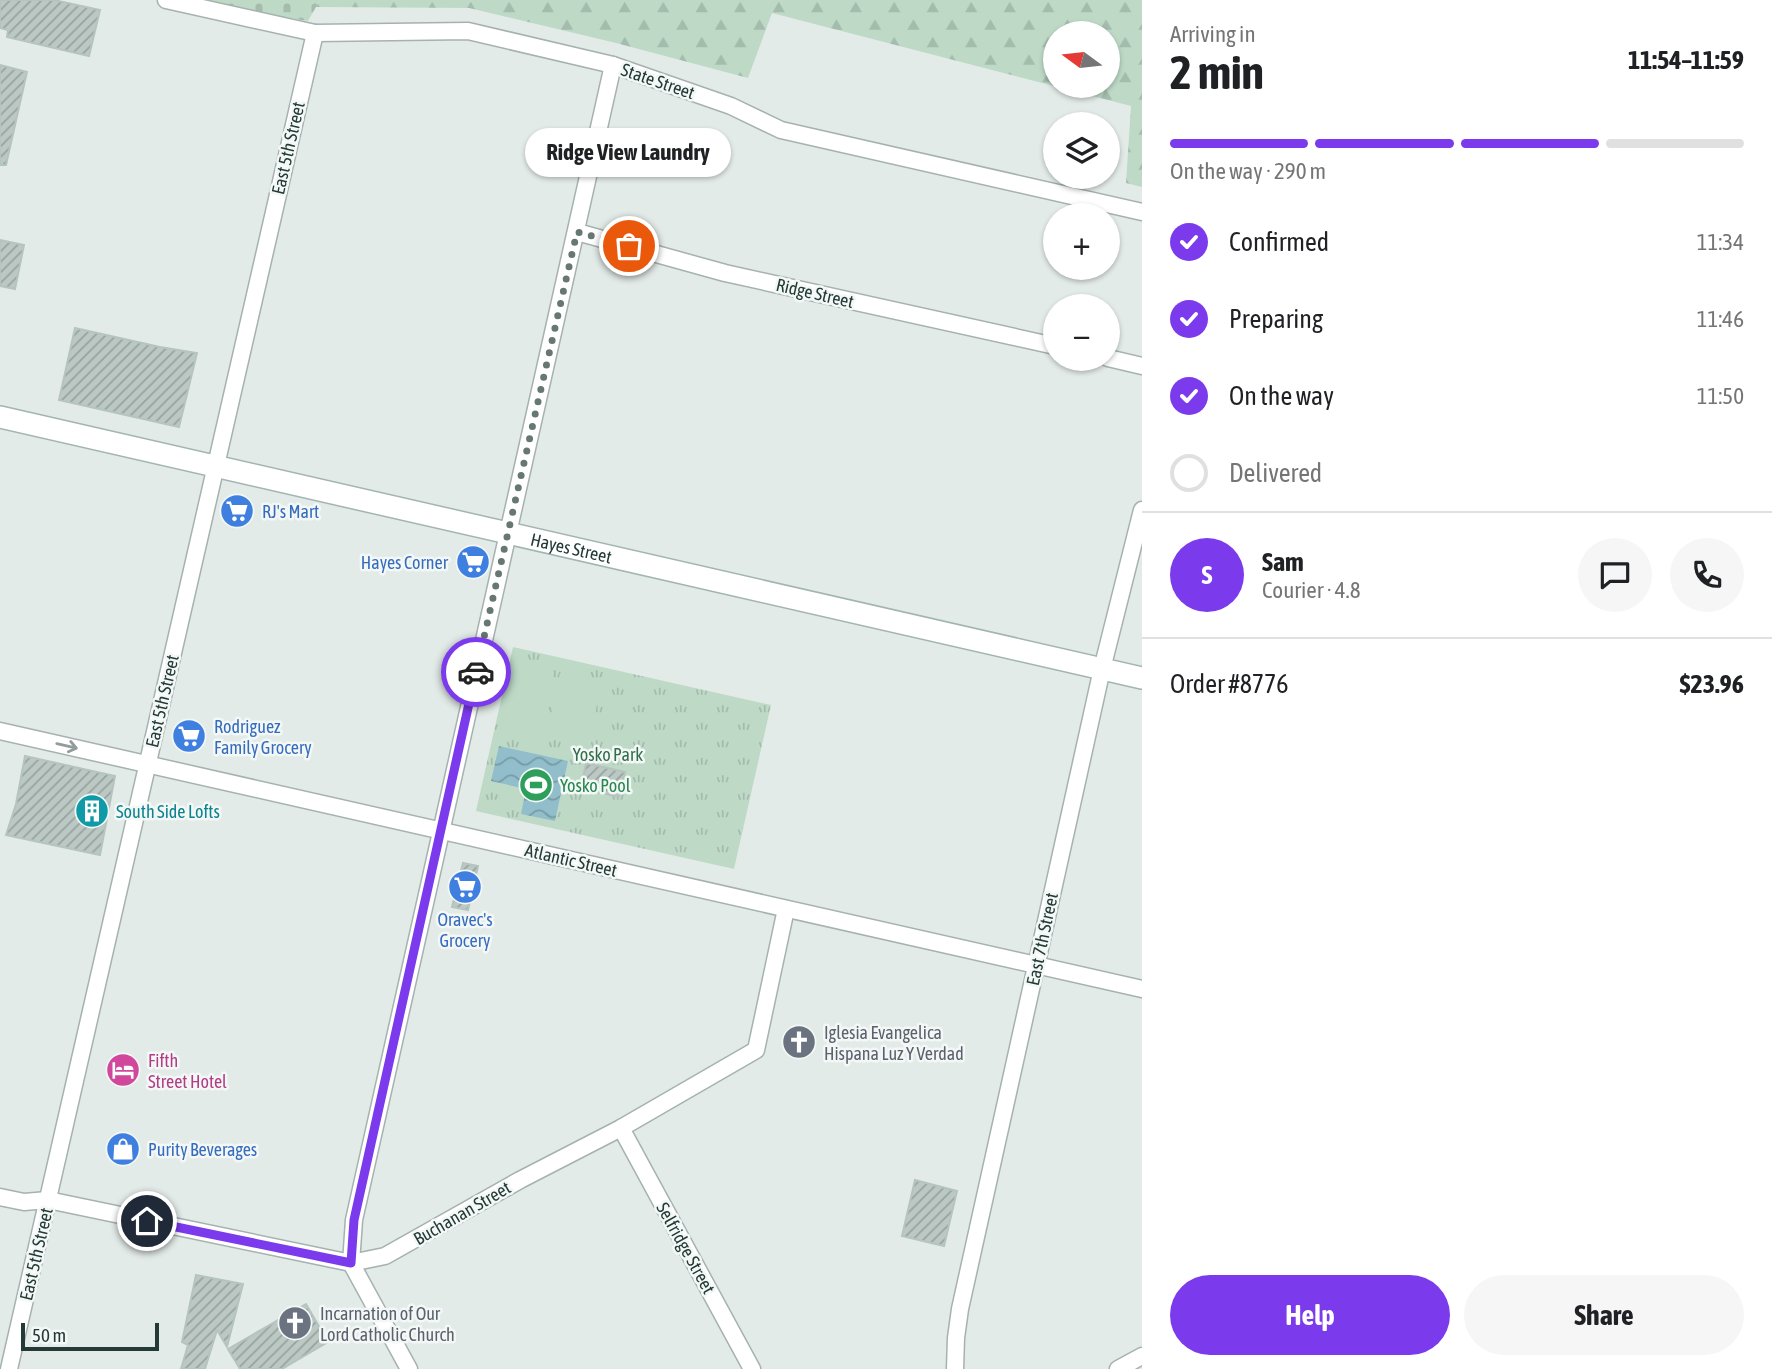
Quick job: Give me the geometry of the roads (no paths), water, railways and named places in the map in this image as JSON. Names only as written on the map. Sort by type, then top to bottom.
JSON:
[{"type":"street","name":"State Street","points":[[166,0],[315,33],[468,31],[613,65],[732,106],[781,130],[1142,212]]},
{"type":"street","name":"East 5th Street","points":[[9,1369],[315,33]]},
{"type":"street","points":[[409,1369],[351,1263],[354,1220],[613,65]]},
{"type":"street","name":"Ridge Street","points":[[577,232],[725,272],[1043,343]]},
{"type":"street","points":[[1120,361],[1142,366]]},
{"type":"street","name":"Hayes Street","points":[[0,416],[1142,678]]},
{"type":"street","name":"East 7th Street","points":[[955,1369],[958,1320],[1102,669],[1142,510]]},
{"type":"street","name":"Atlantic Street","points":[[0,731],[1142,989]]},
{"type":"street","name":"Buchanan Street","points":[[0,1197],[24,1202],[48,1200],[351,1263],[385,1256],[520,1180],[621,1128],[756,1050],[786,909]]},
{"type":"street","name":"Selfridge Street","points":[[621,1128],[752,1369]]},
{"type":"street","points":[[1118,1369],[1142,1356]]},
{"type":"water","name":"Yosko Pool","points":[[499,746],[568,761],[555,821],[521,814],[526,789],[491,781]]},
{"type":"place","name":"Ridge View Laundry","points":[[629,246]]},
{"type":"place","name":"RJ's Mart","points":[[237,511]]},
{"type":"place","name":"Hayes Corner","points":[[473,562]]},
{"type":"place","name":"Rodriguez Family Grocery","points":[[189,736]]},
{"type":"place","name":"Yosko Pool","points":[[536,785]]},
{"type":"place","name":"South Side Lofts","points":[[92,811]]},
{"type":"place","name":"Oravec's Grocery","points":[[465,887]]},
{"type":"place","name":"Iglesia Evangelica Hispana Luz Y Verdad","points":[[799,1042]]},
{"type":"place","name":"Fifth Street Hotel","points":[[123,1070]]},
{"type":"place","name":"Purity Beverages","points":[[123,1149]]},
{"type":"place","name":"Incarnation of Our Lord Catholic Church","points":[[295,1323]]},
{"type":"park label","name":"Yosko Park","points":[[608,754]]}]
